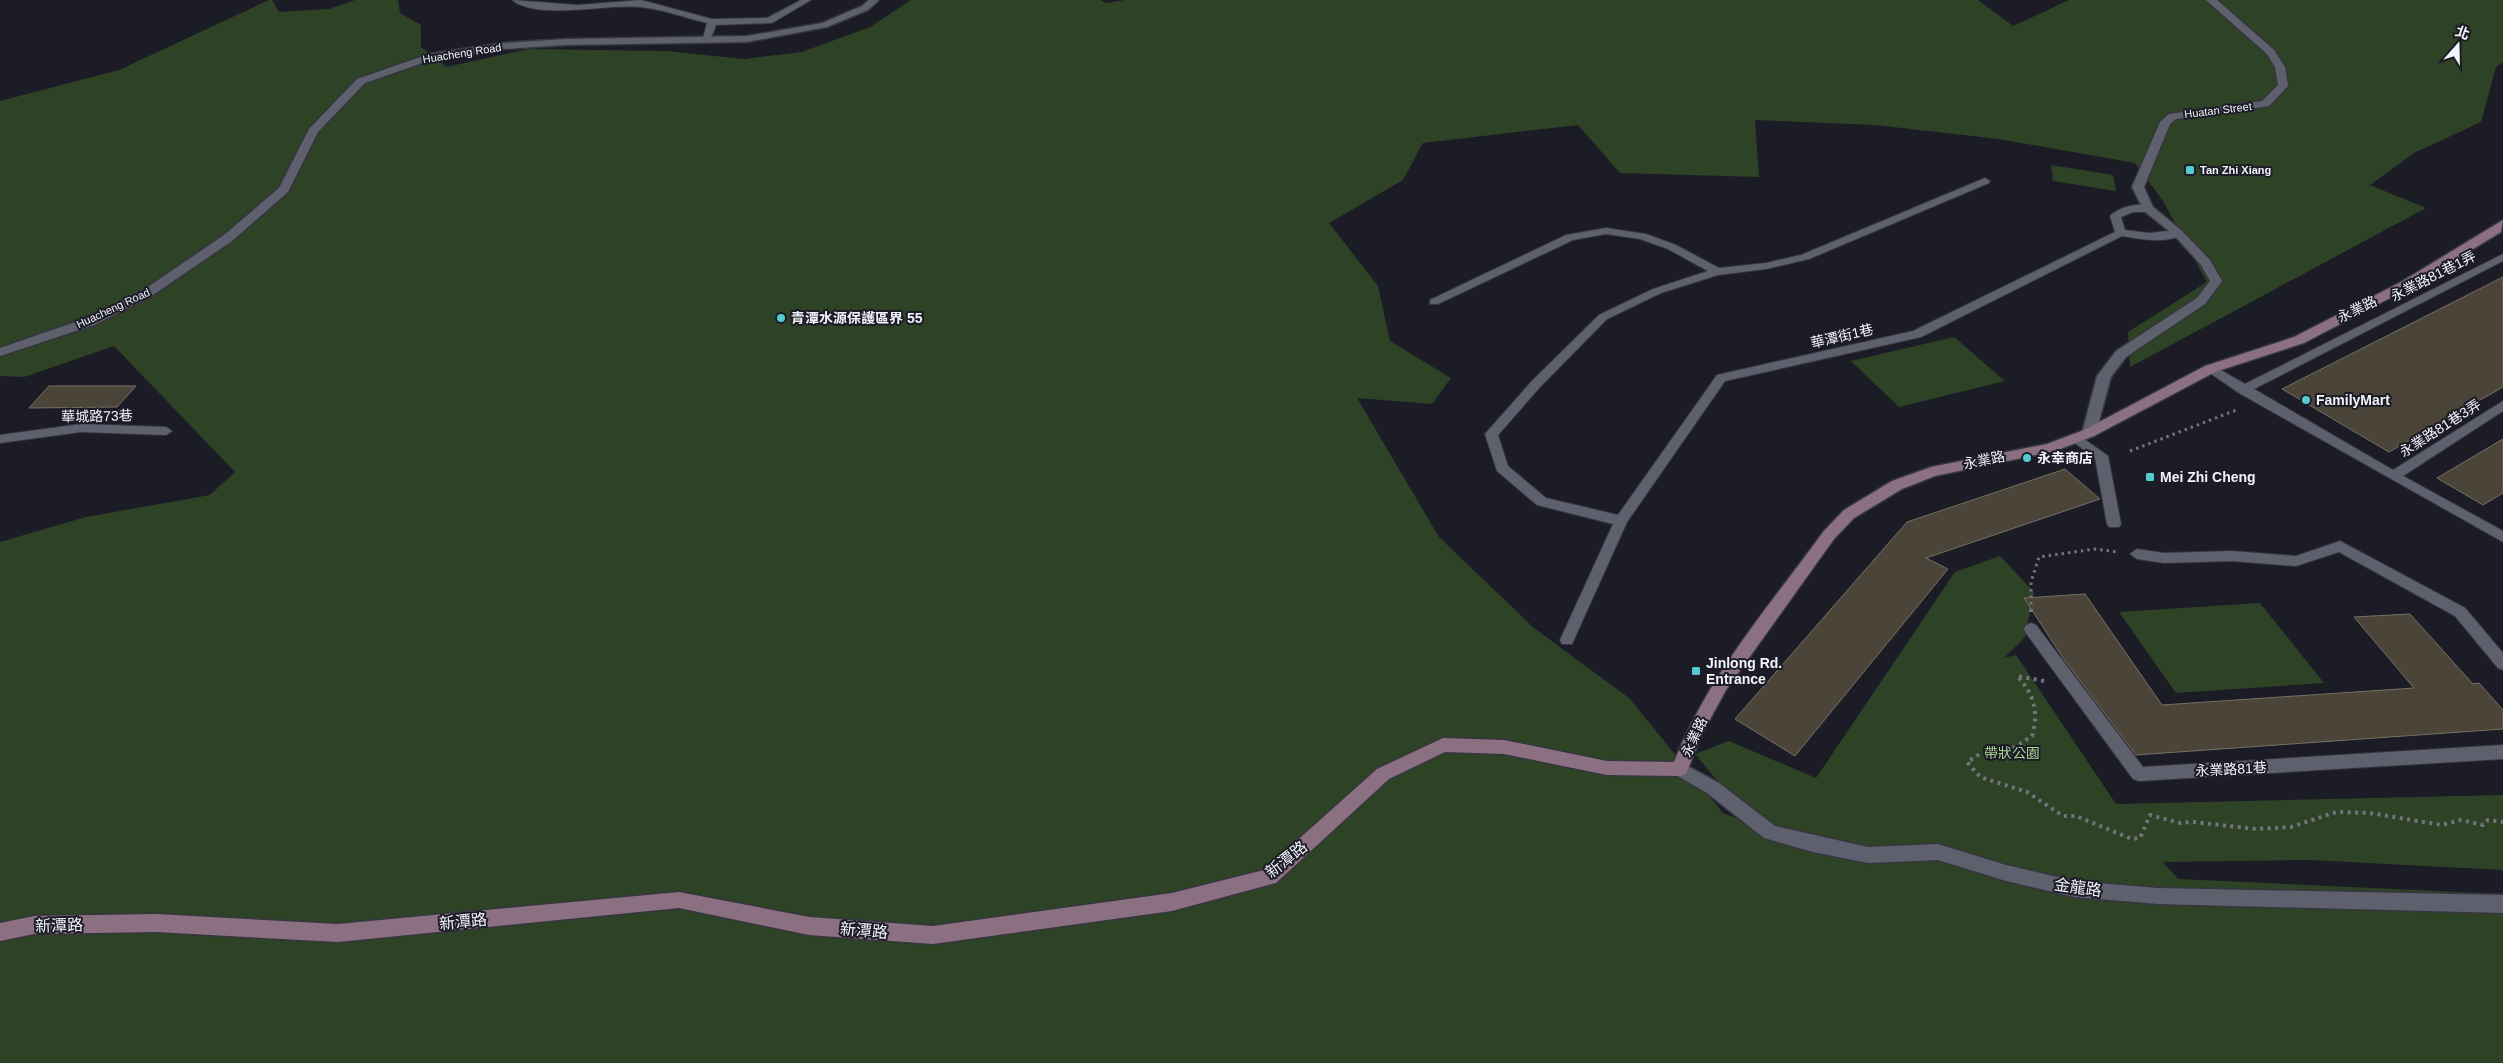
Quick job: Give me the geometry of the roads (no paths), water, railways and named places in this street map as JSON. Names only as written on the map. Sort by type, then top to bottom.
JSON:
[{"type":"street","name":"Huacheng Road","points":[[0,352],[89,322],[146,294],[228,238],[284,190],[314,131],[361,81],[430,57],[502,46],[566,42],[707,38],[747,40],[824,25],[865,8],[874,0]]},
{"type":"street","name":"Huatan Street","points":[[2083,436],[2104,376],[2121,354],[2201,301],[2216,281],[2206,263],[2178,233],[2148,209],[2138,186],[2165,122],[2174,116],[2265,104],[2283,86],[2280,67],[2271,52],[2210,0]]},
{"type":"street","name":"永業路","points":[[1680,769],[1694,733],[1720,685],[1829,535],[1849,514],[1897,485],[1931,472],[1977,461],[2050,448],[2083,436],[2210,369],[2299,340],[2405,285],[2497,230],[2503,224]]},
{"type":"street","name":"新潭路","points":[[0,932],[34,925],[156,923],[338,933],[679,900],[809,926],[933,936],[1172,902],[1269,877],[1383,774],[1443,745],[1504,747],[1606,768],[1680,769]]},
{"type":"street","name":"金龍路","points":[[1680,769],[1713,788],[1770,832],[1813,844],[1868,855],[1938,852],[2006,873],[2074,889],[2168,896],[2503,904]]},
{"type":"lane","points":[[516,0],[565,8],[638,2],[712,22],[769,21],[807,0]]},
{"type":"lane","points":[[707,38],[712,22]]},
{"type":"lane","points":[[1621,521],[1542,502],[1502,468],[1491,434],[1536,384],[1603,318],[1657,291],[1717,272],[1766,266],[1805,257],[1985,182]]},
{"type":"lane","points":[[2148,209],[2131,210],[2115,216],[2116,224],[2122,233],[2141,237],[2160,237],[2178,233]]},
{"type":"lane","points":[[1434,302],[1570,236],[1606,231],[1642,236],[1672,247],[1717,272]]},
{"type":"lane","name":"華潭街1巷","points":[[1567,640],[1621,521],[1721,378],[1916,334],[2122,233]]},
{"type":"lane","name":"永業路81巷1弄","points":[[2243,390],[2503,257]]},
{"type":"lane","points":[[2210,369],[2261,401],[2503,537]]},
{"type":"lane","name":"永業路81巷3弄","points":[[2393,476],[2503,405]]},
{"type":"lane","name":"華城路73巷","points":[[0,439],[81,428],[166,431]]},
{"type":"lane","points":[[2083,436],[2100,456],[2114,524]]},
{"type":"lane","points":[[2138,554],[2164,558],[2232,556],[2296,562],[2340,546],[2460,612],[2503,664]]},
{"type":"lane","name":"永業路81巷","points":[[2030,629],[2139,774],[2503,752]]},
{"type":"place","name":"Tan Zhi Xiang","points":[[2190,170]]},
{"type":"place","name":"青潭水源保護區界 55","points":[[781,318]]},
{"type":"place","name":"FamilyMart","points":[[2306,400]]},
{"type":"place","name":"永幸商店","points":[[2027,458]]},
{"type":"place","name":"Mei Zhi Cheng","points":[[2150,477]]},
{"type":"place","name":"Jinlong Rd. Entrance","points":[[1696,671]]},
{"type":"park label","name":"帶狀公園","points":[[2012,753]]}]
